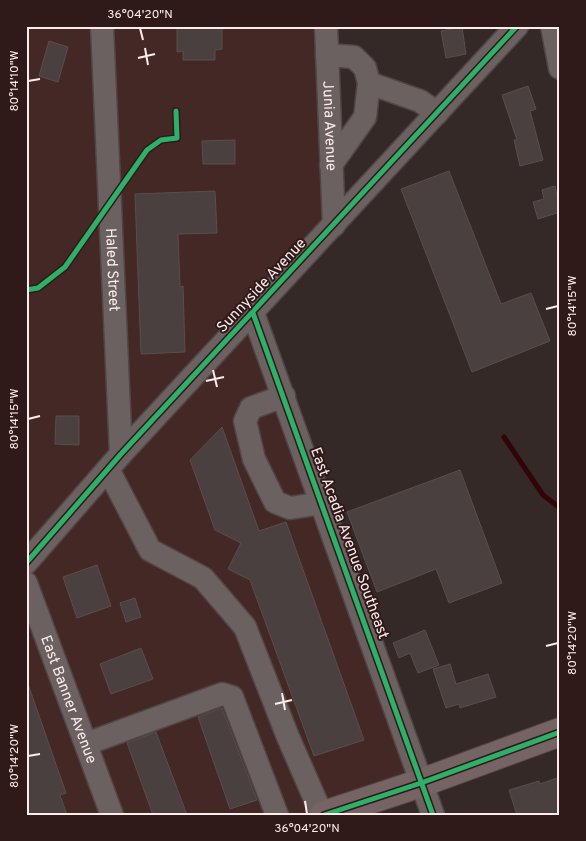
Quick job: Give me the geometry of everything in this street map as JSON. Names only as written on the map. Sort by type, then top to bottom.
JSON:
[{"type":"main road","points":[[323,815],[560,732]]},
{"type":"street","name":"Haled Street","points":[[102,26],[115,461]]},
{"type":"street","name":"Junia Avenue","points":[[326,26],[334,225]]},
{"type":"street","name":"Sunnyside Avenue","points":[[26,563],[115,461],[517,26]]},
{"type":"street","points":[[552,26],[560,68]]},
{"type":"street","points":[[327,55],[354,57],[365,68],[369,83],[365,117],[331,165]]},
{"type":"street","points":[[369,83],[420,101],[437,113]]},
{"type":"street","name":"East Acadia Avenue Southeast","points":[[253,313],[433,815]]},
{"type":"street","points":[[284,396],[251,408],[245,421],[254,459],[275,502],[290,508],[322,503]]},
{"type":"street","points":[[115,461],[150,550],[204,578],[245,628],[288,736],[323,815]]},
{"type":"street","name":"East Banner Avenue","points":[[26,583],[112,815]]},
{"type":"street","points":[[86,744],[222,694],[232,697],[277,815]]},
{"type":"shaded area","points":[[26,26],[326,26],[334,225],[253,313],[421,783],[331,815],[26,815]]},
{"type":"building","points":[[179,26],[222,27],[222,49],[215,50],[215,60],[183,60],[183,51],[177,52],[177,28]]},
{"type":"building","points":[[462,27],[466,54],[446,58],[441,31]]},
{"type":"building","points":[[49,41],[68,47],[58,82],[39,76]]},
{"type":"building","points":[[528,86],[536,109],[530,111],[543,160],[520,166],[514,140],[517,140],[502,95]]},
{"type":"building","points":[[235,140],[235,164],[203,164],[202,141]]},
{"type":"building","points":[[449,171],[501,304],[531,293],[550,341],[472,372],[401,189]]},
{"type":"building","points":[[555,186],[560,212],[538,219],[533,202],[544,199],[542,190]]},
{"type":"building","points":[[215,191],[217,233],[178,234],[180,287],[183,286],[185,352],[141,354],[135,194]]},
{"type":"building","points":[[56,416],[79,416],[79,445],[55,444]]},
{"type":"building","points":[[222,427],[259,531],[286,522],[364,740],[314,756],[250,580],[228,569],[241,543],[215,530],[190,460]]},
{"type":"building","points":[[460,470],[502,583],[449,603],[436,569],[377,592],[347,512]]},
{"type":"building","points":[[97,565],[111,606],[77,618],[63,577]]},
{"type":"building","points":[[135,598],[141,617],[126,622],[120,603]]},
{"type":"building","points":[[425,630],[439,665],[418,673],[410,653],[399,658],[393,643]]},
{"type":"building","points":[[141,648],[153,679],[111,694],[100,664]]},
{"type":"building","points":[[450,664],[456,684],[488,674],[496,697],[460,708],[459,704],[446,708],[433,669]]},
{"type":"building","points":[[26,684],[28,684],[66,793],[60,795],[67,815],[26,815]]},
{"type":"building","points":[[222,708],[257,800],[230,809],[198,717]]},
{"type":"building","points":[[156,732],[187,815],[153,815],[127,743]]},
{"type":"building","points":[[560,777],[560,815],[517,815],[509,790],[539,781],[540,784]]},
{"type":"waterway","points":[[504,437],[543,495],[560,508]]},
{"type":"cycle path","points":[[26,563],[121,454],[517,26]]},
{"type":"cycle path","points":[[26,290],[38,288],[65,267],[147,150],[161,140],[177,138],[176,111]]},
{"type":"cycle path","points":[[253,313],[433,815]]},
{"type":"cycle path","points":[[324,815],[421,783],[560,732]]}]
